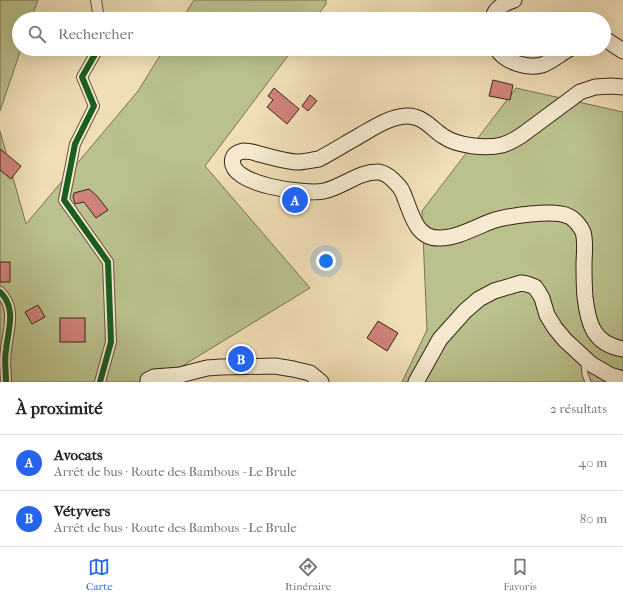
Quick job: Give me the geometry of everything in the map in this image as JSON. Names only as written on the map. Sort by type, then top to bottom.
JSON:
[{"type":"main road","points":[[494,12],[500,6],[514,0]]},
{"type":"main road","points":[[611,43],[623,51]]},
{"type":"main road","points":[[504,56],[509,60],[530,66],[541,65],[558,56]]},
{"type":"main road","points":[[623,87],[595,87],[580,92],[522,135],[503,145],[480,146],[452,141],[419,118],[405,116],[394,118],[380,124],[318,159],[297,162],[254,152],[243,151],[234,155],[232,158],[234,168],[238,174],[261,184],[294,191],[324,191],[368,173],[379,172],[385,174],[402,190],[416,226],[423,233],[432,238],[443,238],[456,235],[494,221],[527,214],[555,213],[568,216],[577,223],[583,232],[585,245],[583,279],[587,314],[592,328],[598,337],[607,344],[623,349]]},
{"type":"main road","points":[[416,382],[440,339],[465,311],[479,299],[494,291],[521,283],[535,287],[542,298],[547,315],[555,328],[583,357],[591,364],[610,375],[623,379]]},
{"type":"main road","points":[[148,382],[148,380],[154,377],[180,375],[207,368],[260,366],[275,366],[310,373],[321,382]]},
{"type":"street","points":[[96,0],[98,12]]},
{"type":"street","points":[[94,56],[82,77],[94,106],[75,144],[64,200],[108,262],[111,342],[100,382]]},
{"type":"street","points":[[0,292],[7,302],[11,318],[5,352],[6,382]]},
{"type":"lane","points":[[583,357],[585,374],[588,382]]},
{"type":"green space","points":[[0,0],[38,0],[34,12],[12,12],[12,56],[19,56],[0,111]]},
{"type":"green space","points":[[194,0],[326,0],[326,4],[320,12],[186,12]]},
{"type":"green space","points":[[160,56],[288,56],[205,166],[310,288],[169,374],[163,382],[0,382],[0,131],[26,224],[138,91]]},
{"type":"green space","points":[[516,88],[623,112],[623,382],[402,382],[427,330],[422,211]]},
{"type":"building","points":[[493,80],[513,85],[510,100],[489,96]]},
{"type":"building","points":[[274,88],[299,109],[287,124],[267,107],[273,100],[268,96]]},
{"type":"building","points":[[310,95],[317,101],[308,111],[302,106]]},
{"type":"building","points":[[0,149],[21,166],[11,179],[0,170]]},
{"type":"building","points":[[89,189],[97,196],[108,210],[96,218],[84,202],[75,204],[73,197],[74,193]]},
{"type":"building","points":[[0,262],[10,262],[10,282],[0,282]]},
{"type":"building","points":[[38,305],[45,317],[32,324],[25,312]]},
{"type":"building","points":[[60,318],[85,318],[85,342],[60,342]]},
{"type":"building","points":[[378,321],[398,333],[387,351],[367,338]]},
{"type":"cycle path","points":[[94,56],[82,77],[94,106],[75,144],[64,200],[108,262],[111,342],[100,382]]},
{"type":"cycle path","points":[[0,292],[5,298],[10,312],[5,358],[6,382]]},
{"type":"place","name":"Avocats","points":[[295,200]]},
{"type":"place","name":"Vétyvers","points":[[241,359]]}]
